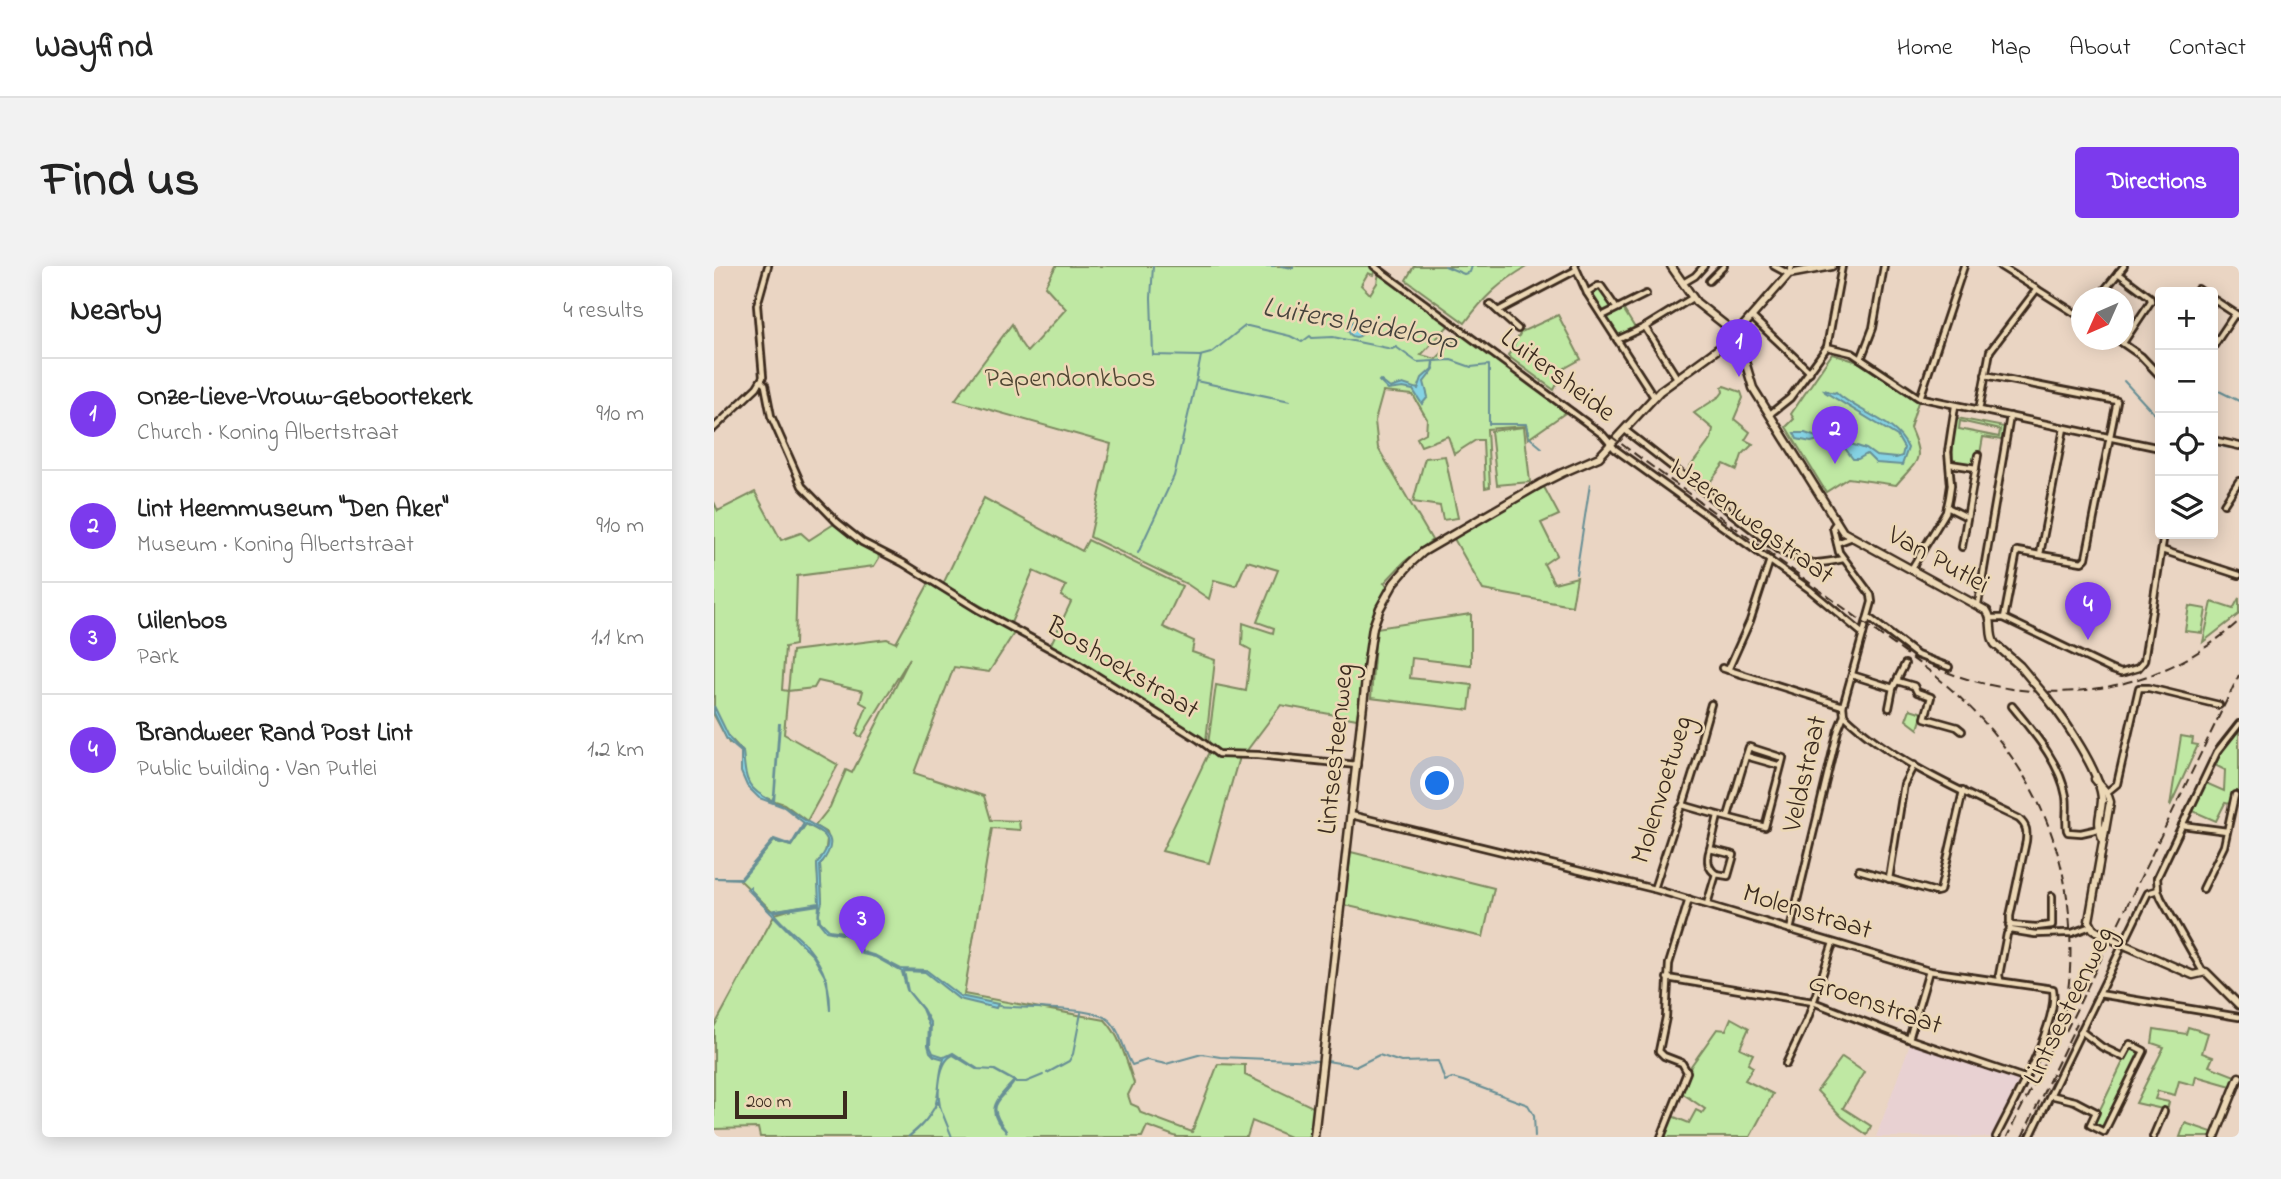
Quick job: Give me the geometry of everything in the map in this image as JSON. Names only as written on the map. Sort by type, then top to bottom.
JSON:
[{"type":"street","name":"Boshoekstraat","points":[[768,266],[757,305],[764,377],[761,381],[765,385],[772,416],[802,486],[851,534],[979,610],[1073,661],[1219,754],[1258,755],[1357,765]]},
{"type":"street","name":"Luitersheide","points":[[1374,266],[1603,435],[1612,445]]},
{"type":"street","points":[[1671,266],[1692,298],[1736,335],[1753,388],[1843,533],[1850,538]]},
{"type":"street","points":[[1682,284],[1695,276],[1703,266]]},
{"type":"street","points":[[1709,281],[1724,266]]},
{"type":"street","points":[[1774,266],[1788,274],[1832,266]]},
{"type":"street","points":[[1788,274],[1791,266]]},
{"type":"street","points":[[1770,414],[1790,398],[1828,347],[1842,266]]},
{"type":"street","points":[[1861,359],[1873,328],[1884,266]]},
{"type":"street","points":[[1920,398],[1964,266]]},
{"type":"street","points":[[2000,266],[2071,311]]},
{"type":"street","points":[[2107,287],[2124,266]]},
{"type":"street","points":[[1498,311],[1576,268],[1587,293],[1654,397]]},
{"type":"street","points":[[2118,273],[2150,297],[2151,301],[2134,324]]},
{"type":"street","name":"Lintsesteenweg","points":[[1314,1137],[1374,627],[1384,600],[1400,575],[1423,552],[1540,484],[1599,457],[1654,397],[1736,335],[1788,274]]},
{"type":"street","points":[[1587,293],[1601,286],[1615,306]]},
{"type":"street","points":[[1979,410],[1990,351],[2037,289]]},
{"type":"street","points":[[1602,316],[1646,294]]},
{"type":"street","points":[[1617,340],[1645,327],[1692,298]]},
{"type":"street","points":[[2218,302],[2237,315],[2218,340]]},
{"type":"street","points":[[1490,304],[1518,329]]},
{"type":"street","points":[[1752,317],[1810,372]]},
{"type":"street","points":[[1645,327],[1677,378]]},
{"type":"street","points":[[1828,347],[1852,353],[1920,398],[2155,447]]},
{"type":"street","points":[[2132,350],[2155,369]]},
{"type":"street","points":[[1985,375],[2117,401],[2086,558],[2082,562],[2040,554],[2064,428]]},
{"type":"street","points":[[714,428],[761,381]]},
{"type":"street","points":[[1912,568],[1947,508],[1951,485],[1950,435],[1955,405]]},
{"type":"street","points":[[1978,604],[2010,416]]},
{"type":"street","points":[[1625,430],[1780,551],[1809,564],[1819,565],[1843,559]]},
{"type":"street","points":[[2218,441],[2239,446]]},
{"type":"street","name":"IJzerenwegstraat","points":[[1612,445],[1864,632]]},
{"type":"street","points":[[1962,547],[1978,456]]},
{"type":"street","points":[[1950,464],[1976,468]]},
{"type":"street","points":[[2224,504],[2237,488],[2239,481]]},
{"type":"street","points":[[1947,508],[1967,517]]},
{"type":"street","points":[[1837,522],[1833,527],[1843,559],[1871,595],[1868,617],[1917,655],[1949,667]]},
{"type":"street","points":[[1837,543],[1850,538]]},
{"type":"street","name":"Van Putlei","points":[[1850,538],[1978,604],[1991,618],[2004,618],[2112,670],[2126,673],[2142,665],[2162,550]]},
{"type":"street","points":[[2163,539],[2162,550],[2239,575]]},
{"type":"street","name":"Van Putlei","points":[[2004,618],[2017,551],[2040,554]]},
{"type":"street","points":[[1770,560],[1750,621],[1725,669],[1843,706]]},
{"type":"street","name":"Veldstraat","points":[[1790,930],[1838,730],[1844,715],[1843,706],[1868,617]]},
{"type":"street","points":[[1991,618],[1992,640],[2020,666],[2048,699],[2073,734],[2095,779],[2110,802],[2102,828],[2089,917],[2091,926],[2105,936],[2193,975],[2203,972],[2209,974],[2239,1005]]},
{"type":"street","points":[[1889,708],[1893,688],[1905,664]]},
{"type":"street","points":[[1852,676],[1893,688]]},
{"type":"street","points":[[1897,681],[1931,697],[1925,718],[1957,727],[1962,731]]},
{"type":"street","points":[[2104,794],[2117,783],[2139,688],[2150,688],[2219,705]]},
{"type":"street","name":"Molenvoetweg","points":[[1654,888],[1683,806],[1712,704]]},
{"type":"street","points":[[2012,706],[2038,740],[2063,784],[2068,832],[2081,833],[2102,828]]},
{"type":"street","points":[[1844,715],[1862,732],[1914,765],[2025,824],[2026,841],[2000,980]]},
{"type":"street","points":[[2203,972],[2158,890],[2157,878],[2217,752],[2239,724]]},
{"type":"street","points":[[1683,806],[1765,827],[1783,758],[1749,747],[1728,816]]},
{"type":"street","points":[[1746,757],[1781,766]]},
{"type":"street","points":[[1889,878],[1904,784],[1914,765]]},
{"type":"street","points":[[1859,870],[1940,891],[1963,791]]},
{"type":"street","points":[[2203,889],[2224,846],[2235,795]]},
{"type":"street","name":"Molenstraat","points":[[1351,815],[1654,888],[1929,971],[2053,989],[2045,1037],[2024,1078]]},
{"type":"street","points":[[1710,849],[1734,855],[1728,876],[1712,872],[1707,859],[1718,816]]},
{"type":"street","points":[[2182,825],[2227,831]]},
{"type":"street","points":[[1707,904],[1716,874]]},
{"type":"street","name":"Lintsesteenweg","points":[[2030,1137],[2148,893],[2158,890]]},
{"type":"street","points":[[2009,928],[2052,925],[2052,896]]},
{"type":"street","points":[[1661,1137],[1687,1072],[1682,1063],[1664,1056],[1659,1051],[1666,1017],[1669,964],[1689,899]]},
{"type":"street","points":[[2009,928],[2035,934],[2080,932],[2091,926]]},
{"type":"street","points":[[1786,1064],[1805,1026],[1833,943]]},
{"type":"street","points":[[1909,1039],[1929,971]]},
{"type":"street","name":"Groenstraat","points":[[1667,978],[1813,1002],[1909,1039],[2024,1078]]},
{"type":"street","points":[[2099,994],[2239,1017]]},
{"type":"street","points":[[2050,1095],[2075,1101],[2096,1112],[2090,1125],[2104,1132],[2144,1051],[2130,1044],[2123,1057],[2089,1039],[2081,1031]]},
{"type":"street","points":[[2215,1137],[2239,1077]]},
{"type":"street","points":[[1996,1137],[2024,1078]]},
{"type":"street","points":[[2153,1137],[2164,1111]]},
{"type":"shaded area","points":[[1911,1041],[2016,1079],[2018,1082],[1992,1137],[1876,1137]]},
{"type":"green space","name":"Papendonkbos","points":[[1056,266],[1370,266],[1375,270],[1373,275],[1368,273],[1361,285],[1370,294],[1377,283],[1379,273],[1450,324],[1421,355],[1436,359],[1462,333],[1486,350],[1488,356],[1496,357],[1568,411],[1528,439],[1526,426],[1487,429],[1490,487],[1485,488],[1483,440],[1476,440],[1454,454],[1448,436],[1421,446],[1417,438],[1426,433],[1427,419],[1413,395],[1383,392],[1375,421],[1378,448],[1432,540],[1404,562],[1384,583],[1388,586],[1369,628],[1357,719],[1281,705],[1245,753],[1218,752],[1208,744],[1216,685],[1246,691],[1251,650],[1242,645],[1243,623],[1273,633],[1274,628],[1257,622],[1278,570],[1247,561],[1236,586],[1214,580],[1209,599],[1187,584],[1090,537],[1111,444],[955,400],[1012,324],[1027,352],[1066,309],[1045,286]]},
{"type":"green space","points":[[1414,266],[1528,266],[1493,291],[1465,323],[1406,280]]},
{"type":"green space","points":[[1599,287],[1615,309],[1622,307],[1635,328],[1621,337],[1590,295]]},
{"type":"green space","points":[[1558,315],[1581,359],[1558,372],[1559,380],[1554,390],[1508,356],[1521,332]]},
{"type":"green space","points":[[1832,354],[1858,362],[1918,402],[1910,428],[1917,448],[1917,460],[1896,485],[1848,478],[1826,492],[1786,427],[1794,419],[1791,414]]},
{"type":"green space","points":[[1724,386],[1741,392],[1743,398],[1734,419],[1750,432],[1745,440],[1753,444],[1742,455],[1737,470],[1724,464],[1707,486],[1687,471],[1711,439],[1713,429],[1694,413],[1720,396]]},
{"type":"green space","points":[[1957,418],[2004,427],[2002,440],[1983,437],[1980,454],[1976,453],[1974,465],[1953,462],[1953,437]],"holes":[[[1960,421],[2000,430],[1999,437],[1959,429]]]},
{"type":"green space","points":[[1524,427],[1530,482],[1497,485],[1491,431]]},
{"type":"green space","points":[[1445,456],[1458,518],[1443,520],[1440,506],[1413,502],[1425,458]]},
{"type":"green space","points":[[1544,487],[1559,515],[1541,523],[1557,555],[1544,564],[1554,583],[1577,577],[1572,606],[1483,590],[1453,537]]},
{"type":"green space","points":[[755,492],[781,540],[801,533],[809,540],[834,524],[878,554],[879,558],[874,566],[797,576],[795,645],[785,647],[782,690],[788,691],[784,734],[838,765],[807,821],[784,804],[760,796],[750,786],[744,773],[743,752],[733,741],[729,743],[714,715],[714,502],[718,511]]},
{"type":"green space","points":[[984,498],[1082,551],[1088,540],[1182,586],[1163,627],[1194,641],[1192,652],[1215,660],[1206,741],[1050,646],[1071,602],[1061,596],[1066,586],[1033,571],[1011,623],[943,584]]},
{"type":"green space","points":[[929,583],[1014,633],[989,672],[954,667],[914,773],[984,796],[991,820],[1019,821],[1020,830],[992,828],[964,994],[1105,1020],[1119,1041],[1134,1083],[1128,1095],[1131,1104],[1138,1107],[1141,1113],[1192,1132],[1218,1064],[1245,1065],[1245,1075],[1315,1108],[1311,1137],[1290,1137],[1252,1121],[1247,1137],[1177,1137],[1147,1126],[1142,1137],[760,1137],[758,1128],[714,1129],[714,1027],[775,914],[802,906],[772,911],[740,880],[774,841],[791,846],[806,824],[823,833],[827,839],[825,855],[817,864],[822,902],[820,865],[827,853],[829,842],[827,833],[815,826],[830,807],[846,770],[852,773],[910,658],[861,737],[856,734],[867,706],[860,702],[863,691],[818,681],[814,688],[788,691],[792,651],[887,639],[896,643]]},
{"type":"green space","points":[[2239,598],[2239,614],[2203,642],[2212,602],[2233,609]]},
{"type":"green space","points":[[2189,606],[2206,609],[2202,633],[2185,631]]},
{"type":"green space","points":[[1471,614],[1471,665],[1412,658],[1410,678],[1472,685],[1469,710],[1371,698],[1376,628]]},
{"type":"green space","points":[[1910,709],[1923,713],[1918,729],[1906,720]]},
{"type":"green space","points":[[2239,729],[2239,793],[2232,793],[2230,804],[2225,803],[2216,821],[2193,811],[2206,783],[2224,791],[2225,770],[2215,765],[2226,744]]},
{"type":"green space","points":[[2181,736],[2193,738],[2192,744],[2198,745],[2170,806]]},
{"type":"green space","points":[[1209,752],[1223,757],[1239,757],[1209,863],[1162,851]]},
{"type":"green space","points":[[1351,852],[1494,888],[1483,937],[1344,905]]},
{"type":"green space","points":[[1731,1018],[1749,1028],[1740,1048],[1753,1054],[1748,1064],[1753,1067],[1745,1080],[1773,1094],[1750,1137],[1662,1137],[1672,1116],[1689,1123],[1696,1110],[1702,1113],[1705,1109],[1682,1093],[1691,1066],[1717,1029],[1726,1030]]},
{"type":"green space","points":[[2188,1027],[2208,1033],[2202,1053],[2213,1057],[2209,1066],[2235,1076],[2231,1086],[2196,1076],[2194,1085],[2179,1081],[2175,1095],[2158,1091],[2155,1099],[2169,1102],[2167,1110],[2136,1103],[2164,1047],[2152,1043],[2154,1029],[2186,1034]]},
{"type":"green space","points":[[2130,1047],[2140,1052],[2103,1129],[2093,1124]]},
{"type":"green space","points":[[1842,1057],[1864,1072],[1843,1108],[1871,1126],[1867,1135],[1842,1117],[1817,1091]]},
{"type":"green space","points":[[2185,1123],[2212,1132],[2210,1137],[2180,1137]]},
{"type":"water","points":[[1356,321],[1362,323],[1362,335],[1356,337],[1350,335],[1348,329],[1350,323]]},
{"type":"water","points":[[1433,361],[1434,369],[1424,382],[1428,397],[1422,404],[1413,390],[1388,390],[1379,381],[1390,388],[1403,384],[1418,389],[1422,378],[1432,369]]},
{"type":"water","points":[[1824,390],[1836,392],[1894,430],[1908,448],[1902,465],[1876,463],[1867,454],[1853,459],[1841,443],[1833,438],[1829,444],[1819,440],[1811,442],[1797,439],[1794,433],[1805,433],[1828,441],[1837,433],[1848,443],[1866,449],[1876,456],[1902,456],[1904,448],[1897,436]]},
{"type":"water","points":[[714,706],[730,739],[743,752],[748,782],[756,792],[772,801],[780,724],[774,802],[786,807],[824,832],[830,842],[827,856],[820,865],[820,921],[829,930],[852,933],[863,952],[876,956],[901,969],[926,970],[960,996],[998,1004],[996,1008],[959,999],[925,972],[904,971],[908,991],[923,1009],[931,1024],[930,1046],[933,1053],[945,1057],[953,1053],[978,1069],[995,1070],[1015,1081],[995,1109],[1007,1132],[1000,1125],[994,1111],[995,1105],[1002,1094],[1014,1081],[994,1070],[976,1069],[953,1055],[948,1058],[940,1078],[939,1100],[942,1112],[938,1102],[933,1109],[944,1059],[930,1052],[929,1026],[922,1009],[907,990],[902,972],[875,957],[862,954],[852,936],[826,931],[818,921],[819,905],[773,912],[808,948],[819,964],[824,975],[813,956],[747,889],[750,887],[770,911],[819,903],[817,864],[827,845],[821,832],[806,824],[791,846],[774,841],[742,879],[714,878],[741,878],[774,839],[791,845],[804,823],[784,807],[759,798],[747,786],[741,772],[741,752],[727,740],[714,713]]},
{"type":"waterway","name":"Luitersheideloop","points":[[1153,266],[1153,355],[1200,356],[1211,353],[1248,326],[1290,336],[1302,342],[1310,336],[1333,337],[1392,349],[1396,347],[1417,362],[1451,360],[1471,367],[1489,365],[1489,424],[1526,424],[1529,437],[1542,448]]},
{"type":"waterway","points":[[1262,266],[1274,266]]},
{"type":"waterway","points":[[1281,266],[1293,266]]},
{"type":"waterway","points":[[1445,266],[1464,274],[1470,272],[1472,266]]},
{"type":"waterway","points":[[1201,356],[1196,381],[1290,401]]},
{"type":"waterway","points":[[1138,553],[1174,476],[1196,381]]},
{"type":"waterway","points":[[2124,381],[2155,415]]},
{"type":"waterway","points":[[2218,390],[2239,401]]},
{"type":"waterway","points":[[2224,447],[2239,449]]},
{"type":"waterway","points":[[1576,574],[1590,484]]},
{"type":"waterway","points":[[999,1006],[1073,1010],[1100,1016],[1109,1020],[1117,1030],[1132,1065],[1147,1060],[1166,1064],[1202,1054],[1319,1061]]},
{"type":"waterway","points":[[1047,1073],[1069,1061],[1073,1054],[1081,1013]]},
{"type":"waterway","points":[[1327,1061],[1357,1066],[1379,1055],[1401,1062],[1438,1061],[1445,1081],[1452,1078],[1463,1081],[1528,1105],[1534,1115],[1535,1137]]},
{"type":"waterway","points":[[1015,1082],[1026,1082],[1043,1075]]},
{"type":"railway","points":[[1380,266],[1928,670],[1958,695],[2008,752],[2028,783],[2057,851],[2066,888],[2070,969],[2059,1027],[2007,1137]]},
{"type":"railway","points":[[1932,666],[1971,680],[2011,689],[2052,692],[2092,689],[2132,681],[2170,667],[2206,647],[2239,621]]},
{"type":"railway","points":[[2066,1031],[2239,675]]},
{"type":"railway","points":[[2022,1137],[2077,1023]]},
{"type":"place","name":"Onze-Lieve-Vrouw-Geboortekerk","points":[[1739,377]]},
{"type":"place","name":"Lint Heemmuseum \"Den Aker\"","points":[[1835,464]]},
{"type":"place","name":"Brandweer Rand Post Lint","points":[[2088,640]]},
{"type":"place","name":"Uilenbos","points":[[862,954]]}]
